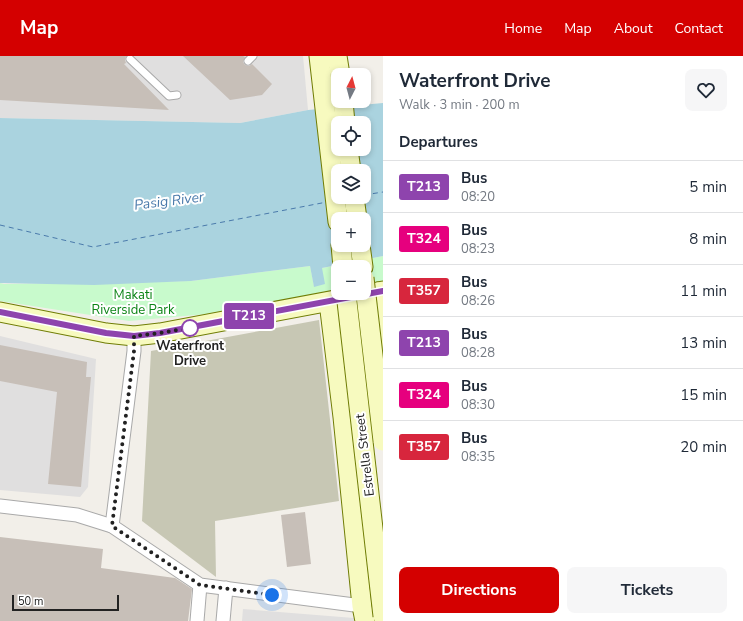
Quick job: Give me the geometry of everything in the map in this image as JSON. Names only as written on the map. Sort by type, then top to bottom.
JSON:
[{"type":"main road","points":[[319,56],[337,212]]},
{"type":"main road","points":[[337,56],[339,68]]},
{"type":"main road","points":[[0,312],[106,333],[134,336],[160,333],[329,302],[380,291],[383,343]]},
{"type":"main road","name":"Estrella Street","points":[[347,300],[383,616]]},
{"type":"main road","name":"Estrella Street","points":[[367,300],[383,441]]},
{"type":"main road","name":"Estrella Street","points":[[329,302],[364,614]]},
{"type":"main road","points":[[343,417],[350,404],[355,399],[367,396],[383,399]]},
{"type":"street","points":[[112,526],[134,351],[134,336]]},
{"type":"street","points":[[0,506],[77,515],[112,526],[200,585],[226,588],[364,614]]},
{"type":"street","points":[[197,621],[200,585]]},
{"type":"street","points":[[223,621],[226,588]]},
{"type":"lane","points":[[130,59],[169,96],[178,95]]},
{"type":"shaded area","points":[[0,56],[303,56],[308,110],[240,123],[0,118]]},
{"type":"shaded area","points":[[319,320],[339,501],[215,521],[216,577],[142,521],[151,351]]},
{"type":"shaded area","points":[[0,336],[96,359],[88,487],[80,497],[0,490]]},
{"type":"shaded area","points":[[243,609],[354,618],[354,621],[242,621]]},
{"type":"green space","name":"Makati Riverside Park","points":[[383,256],[383,281],[371,283],[371,260],[363,260]]},
{"type":"green space","name":"Makati Riverside Park","points":[[310,266],[314,286],[322,268],[331,266],[331,291],[207,314],[129,321],[0,301],[0,283],[191,281]]},
{"type":"water","name":"Pasig River","points":[[383,103],[383,256],[363,260],[331,260],[331,266],[322,268],[325,284],[314,287],[310,266],[191,281],[94,285],[0,283],[0,118],[240,123],[308,110],[331,108],[371,108],[371,104]]},
{"type":"building","points":[[0,56],[126,56],[126,63],[124,64],[169,110],[0,100]]},
{"type":"building","points":[[183,56],[243,56],[245,57],[243,62],[245,65],[249,66],[252,64],[272,84],[262,95],[230,100]]},
{"type":"building","points":[[0,345],[87,362],[86,377],[91,377],[81,487],[48,484],[57,392],[0,381]]},
{"type":"building","points":[[305,512],[311,564],[287,567],[281,515]]},
{"type":"building","points":[[0,537],[103,549],[101,568],[175,578],[192,589],[188,621],[0,621]]},
{"type":"ferry route","points":[[371,194],[383,192]]},
{"type":"ferry route","points":[[0,225],[93,247],[327,202]]},
{"type":"bus line","name":"T213","points":[[0,312],[106,333],[134,336],[160,333],[383,291]]},
{"type":"place","name":"Waterfront Drive","points":[[190,328]]},
{"type":"route","points":[[190,328],[134,336],[134,351],[112,526],[200,585],[272,595]]}]
